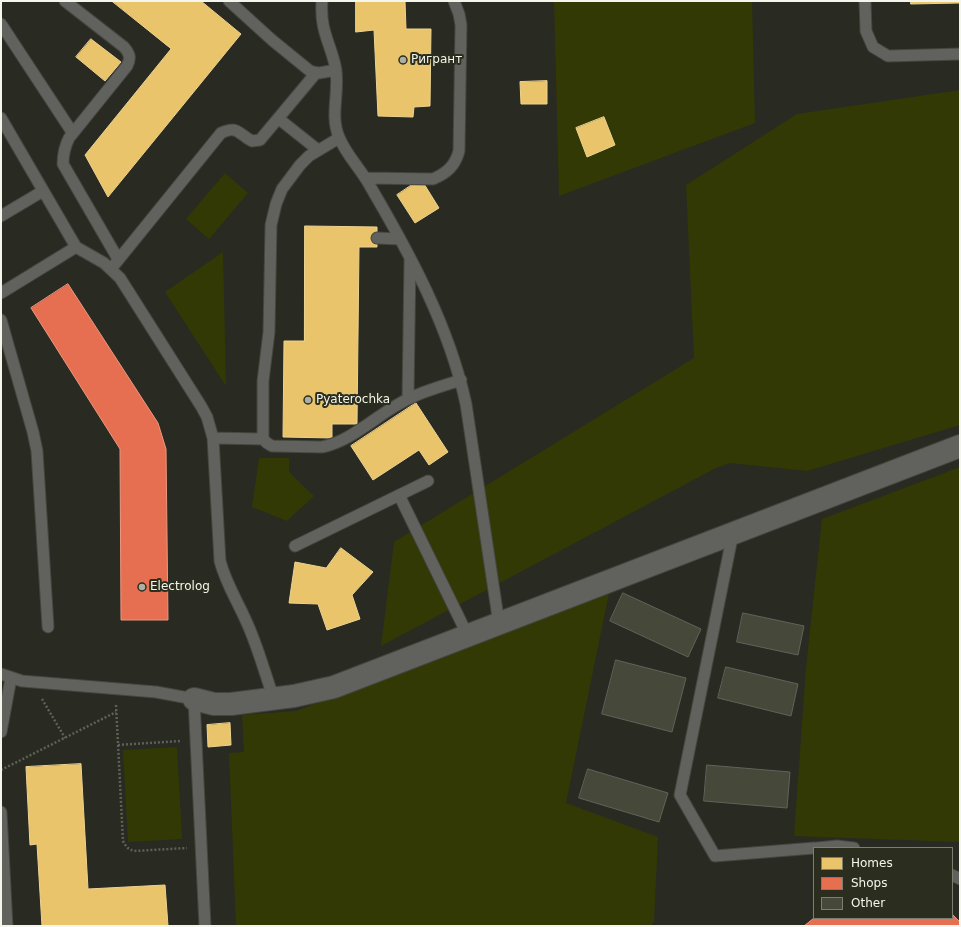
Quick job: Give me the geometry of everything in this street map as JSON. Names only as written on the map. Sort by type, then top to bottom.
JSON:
[{"type":"street","points":[[194,700],[214,704],[225,704],[294,696],[334,687],[960,446]]},
{"type":"lane","points":[[65,1],[124,47],[129,53],[130,59],[127,66],[72,132],[64,150],[63,164],[118,259]]},
{"type":"lane","points":[[229,1],[272,40],[304,66],[316,73],[336,70]]},
{"type":"lane","points":[[322,1],[322,24],[336,70],[334,119],[339,138],[366,178],[432,301],[461,380],[466,404],[499,624]]},
{"type":"lane","points":[[366,178],[433,179],[443,175],[449,170],[458,157],[461,25],[454,1]]},
{"type":"lane","points":[[865,1],[866,31],[873,47],[888,56],[960,54]]},
{"type":"lane","points":[[1,24],[72,132]]},
{"type":"lane","points":[[111,268],[220,133],[238,130],[249,140],[260,140],[316,73]]},
{"type":"lane","points":[[1,118],[76,247],[104,263],[120,278],[207,417],[213,438],[220,561],[227,584],[248,624],[274,699]]},
{"type":"lane","points":[[279,119],[318,150]]},
{"type":"lane","points":[[262,439],[263,381],[269,332],[271,225],[276,204],[289,178],[300,165],[309,156],[339,138]]},
{"type":"lane","points":[[1,216],[43,190]]},
{"type":"lane","points":[[377,238],[399,238]]},
{"type":"lane","points":[[1,293],[76,247]]},
{"type":"lane","points":[[408,399],[410,258]]},
{"type":"lane","points":[[1,320],[37,451],[48,627]]},
{"type":"lane","points":[[213,438],[262,439],[272,446],[322,447],[344,439],[408,399],[461,380]]},
{"type":"lane","points":[[295,546],[428,481]]},
{"type":"lane","points":[[399,495],[468,636]]},
{"type":"lane","points":[[733,533],[680,795],[716,856],[813,848]]},
{"type":"lane","points":[[1,732],[6,676],[32,682],[161,692],[194,700],[206,926]]},
{"type":"lane","points":[[1,812],[7,926]]},
{"type":"lane","points":[[826,847],[846,847]]},
{"type":"path","points":[[32,682],[65,738]]},
{"type":"path","points":[[115,688],[123,841],[127,847],[134,850],[201,847]]},
{"type":"path","points":[[1,770],[116,712]]},
{"type":"path","points":[[118,745],[196,741]]},
{"type":"green space","points":[[554,1],[752,1],[755,123],[559,196]]},
{"type":"green space","points":[[960,90],[960,425],[807,471],[730,463],[716,468],[381,646],[394,542],[694,358],[686,185],[797,114]]},
{"type":"green space","points":[[225,173],[248,193],[209,239],[186,219]]},
{"type":"green space","points":[[223,252],[226,386],[165,292]]},
{"type":"green space","points":[[259,458],[289,458],[289,472],[314,496],[287,521],[252,507]]},
{"type":"green space","points":[[960,467],[960,842],[794,836],[806,668],[822,519]]},
{"type":"green space","points":[[609,593],[566,803],[658,837],[654,922],[651,926],[236,926],[229,753],[244,752],[242,715],[296,711]]},
{"type":"green space","points":[[177,747],[182,839],[128,842],[123,750]]},
{"type":"building: Homes","points":[[112,1],[201,1],[241,34],[108,197],[85,155],[171,49]]},
{"type":"building: Homes","points":[[356,1],[405,1],[406,29],[431,29],[430,106],[414,107],[413,117],[378,116],[374,30],[356,32]]},
{"type":"building: Homes","points":[[911,1],[960,1],[960,3],[911,4]]},
{"type":"building: Homes","points":[[91,39],[121,62],[105,81],[76,57]]},
{"type":"building: Homes","points":[[547,81],[547,104],[521,104],[520,82]]},
{"type":"building: Homes","points":[[604,117],[615,145],[587,157],[576,128]]},
{"type":"building: Homes","points":[[421,179],[439,208],[415,223],[397,195]]},
{"type":"building: Homes","points":[[305,226],[377,227],[377,247],[359,247],[357,424],[332,424],[332,438],[283,437],[284,341],[304,341]]},
{"type":"building: Homes","points":[[416,403],[448,452],[429,465],[419,450],[373,480],[351,446]]},
{"type":"building: Homes","points":[[341,548],[373,572],[352,595],[360,619],[327,630],[318,604],[289,603],[295,562],[326,568]]},
{"type":"building: Homes","points":[[230,723],[231,745],[208,747],[207,725]]},
{"type":"building: Homes","points":[[81,764],[88,889],[165,885],[168,926],[42,926],[37,844],[30,845],[26,767]]},
{"type":"building: Shops","points":[[68,284],[158,423],[166,449],[168,620],[121,620],[120,449],[31,308]]},
{"type":"building: Shops","points":[[953,915],[960,922],[960,926],[804,926],[813,919],[953,919]]},
{"type":"building: Other","points":[[623,593],[701,629],[688,657],[610,621]]},
{"type":"building: Other","points":[[743,613],[804,626],[798,655],[737,642]]},
{"type":"building: Other","points":[[616,660],[686,678],[672,732],[602,714]]},
{"type":"building: Other","points":[[726,667],[798,684],[791,716],[718,698]]},
{"type":"building: Other","points":[[707,765],[790,772],[787,808],[704,801]]},
{"type":"building: Other","points":[[588,769],[668,793],[659,822],[579,798]]},
{"type":"place","name":"Ригрант","points":[[403,60]]},
{"type":"place","name":"Pyaterochka","points":[[308,400]]},
{"type":"place","name":"Electrolog","points":[[142,587]]}]
